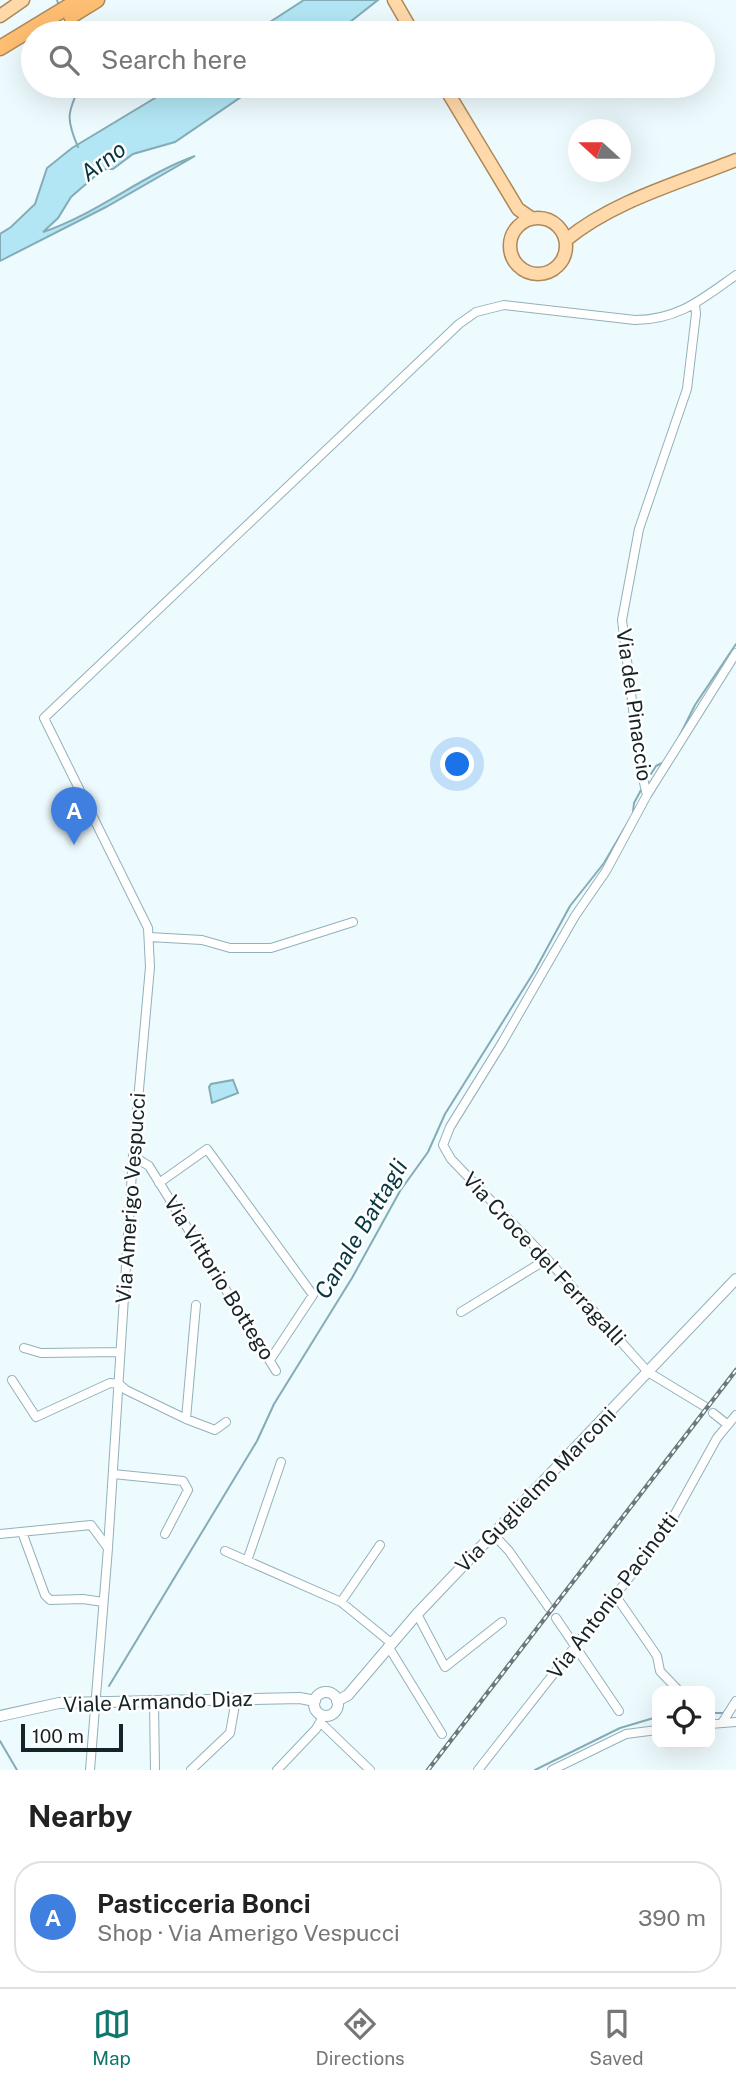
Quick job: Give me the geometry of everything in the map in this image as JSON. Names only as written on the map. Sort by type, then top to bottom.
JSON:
[{"type":"highway","points":[[44,21],[79,0]]},
{"type":"highway","points":[[63,21],[97,0]]},
{"type":"highway","points":[[0,48],[21,35]]},
{"type":"highway","points":[[0,60],[21,47]]},
{"type":"main road","points":[[0,16],[23,0]]},
{"type":"main road","points":[[394,0],[406,21]]},
{"type":"main road","points":[[451,98],[518,209],[531,218],[548,219],[564,234],[566,250],[558,267],[550,272],[531,273],[522,269],[511,254],[512,235],[531,218]]},
{"type":"main road","points":[[564,234],[648,195],[736,160]]},
{"type":"main road","points":[[518,209],[518,227]]},
{"type":"street","points":[[695,304],[736,275]]},
{"type":"street","name":"Via Amerigo Vespucci","points":[[90,1770],[108,1548],[133,1156],[150,967],[149,937],[148,928],[44,718],[459,324],[476,312],[504,305],[655,320],[666,318],[695,304]]},
{"type":"street","name":"Via del Pinaccio","points":[[443,1145],[450,1127],[575,916],[606,871],[647,796],[640,766],[622,620],[639,529],[687,389],[695,304]]},
{"type":"street","points":[[647,796],[736,653]]},
{"type":"street","points":[[149,937],[202,940],[230,947],[271,948],[354,922]]},
{"type":"street","name":"Via Croce del Ferragalli","points":[[443,1145],[451,1159],[547,1259],[648,1372],[704,1406]]},
{"type":"street","points":[[159,1183],[207,1149],[313,1295],[270,1360]]},
{"type":"street","name":"Via Vittorio Bottego","points":[[133,1156],[149,1166],[276,1370]]},
{"type":"street","points":[[461,1312],[547,1259]]},
{"type":"street","name":"Via Guglielmo Marconi","points":[[337,1701],[348,1695],[389,1644],[736,1279]]},
{"type":"street","points":[[186,1419],[196,1306]]},
{"type":"street","points":[[24,1348],[41,1353],[120,1352]]},
{"type":"street","points":[[12,1380],[36,1417],[110,1383],[119,1384],[186,1419],[215,1430],[226,1422]]},
{"type":"street","points":[[713,1413],[728,1425]]},
{"type":"street","name":"Via Antonio Pacinotti","points":[[478,1770],[665,1532],[700,1466],[717,1438],[736,1415]]},
{"type":"street","points":[[247,1561],[281,1462]]},
{"type":"street","points":[[113,1474],[183,1481],[188,1490],[165,1534]]},
{"type":"street","points":[[0,1534],[91,1525],[108,1548]]},
{"type":"street","points":[[22,1532],[45,1595],[50,1600],[83,1599],[103,1602]]},
{"type":"street","points":[[494,1535],[509,1551],[549,1608]]},
{"type":"street","points":[[341,1602],[380,1545]]},
{"type":"street","points":[[225,1551],[341,1602],[389,1644],[442,1734]]},
{"type":"street","points":[[615,1595],[652,1647],[660,1671],[674,1686]]},
{"type":"street","points":[[417,1614],[445,1667],[502,1622]]},
{"type":"street","points":[[556,1618],[619,1711]]},
{"type":"street","points":[[277,1770],[322,1718],[335,1712],[337,1701],[331,1693],[324,1692],[315,1701],[316,1710],[322,1718],[370,1770]]},
{"type":"street","name":"Viale Armando Diaz","points":[[1,1716],[59,1703],[300,1698],[315,1701]]},
{"type":"street","points":[[191,1770],[230,1733],[236,1709],[233,1699]]},
{"type":"street","points":[[154,1701],[155,1770]]},
{"type":"street","points":[[724,1720],[734,1705]]},
{"type":"street","points":[[715,1723],[724,1720],[736,1722]]},
{"type":"street","points":[[552,1770],[626,1734],[652,1731]]},
{"type":"water","points":[[304,0],[378,0],[351,21],[272,21]]},
{"type":"water","name":"Arno","points":[[155,98],[239,98],[175,142],[133,154],[113,169],[106,169],[94,177],[71,197],[58,218],[43,232],[82,215],[156,173],[195,156],[106,207],[0,261],[0,234],[35,204],[47,168],[72,148]]},
{"type":"water","points":[[233,1080],[238,1093],[212,1103],[209,1087],[211,1084]]},
{"type":"waterway","points":[[75,98],[70,123],[78,147]]},
{"type":"waterway","name":"Canale Battagli","points":[[678,739],[695,705],[736,644]]},
{"type":"waterway","name":"Canale Battagli","points":[[651,774],[656,766],[662,763]]},
{"type":"waterway","name":"Canale Battagli","points":[[633,812],[634,803],[641,790]]},
{"type":"waterway","name":"Canale Battagli","points":[[109,1686],[257,1441],[274,1404],[352,1278],[400,1191],[428,1152],[445,1114],[534,972],[570,906],[604,863],[631,817]]},
{"type":"waterway","points":[[715,1713],[724,1713]]},
{"type":"waterway","points":[[535,1770],[620,1728],[652,1718]]},
{"type":"waterway","points":[[0,1741],[17,1770]]},
{"type":"railway","points":[[428,1770],[736,1370]]},
{"type":"place","name":"Pasticceria Bonci","points":[[74,845]]}]
